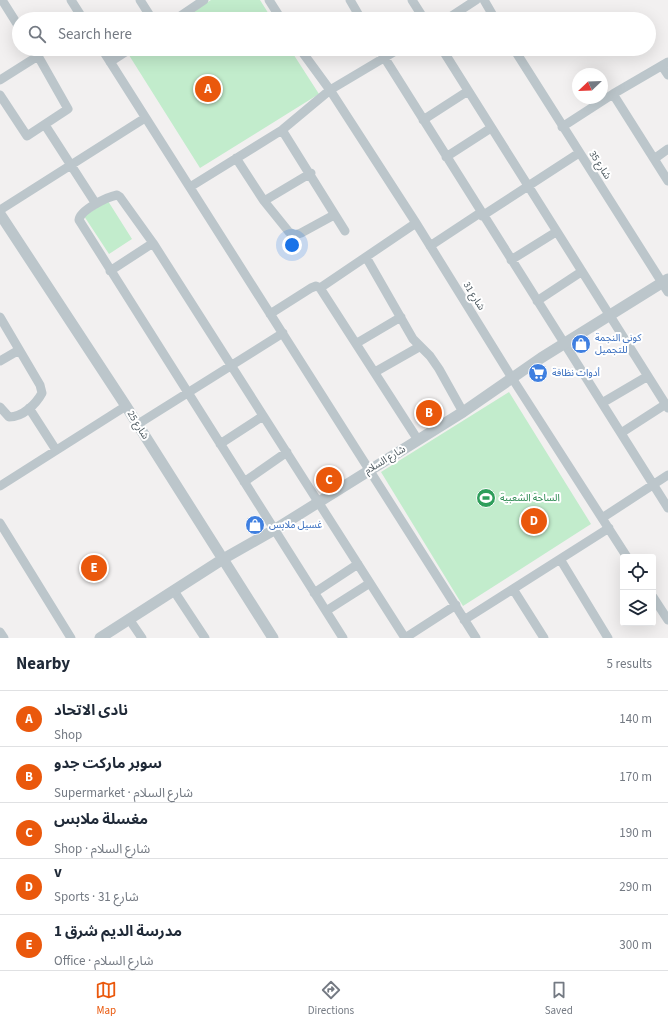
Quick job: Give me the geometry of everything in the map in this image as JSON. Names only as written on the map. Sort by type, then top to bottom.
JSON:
[{"type":"street","points":[[2,0],[12,16]]},
{"type":"street","points":[[72,0],[79,12]]},
{"type":"street","points":[[140,0],[148,12]]},
{"type":"street","points":[[186,12],[204,0]]},
{"type":"street","points":[[269,0],[277,12]]},
{"type":"street","points":[[350,0],[357,12]]},
{"type":"street","points":[[412,0],[420,12]]},
{"type":"street","points":[[458,12],[476,0]]},
{"type":"street","points":[[484,0],[492,12]]},
{"type":"street","points":[[0,80],[32,56]]},
{"type":"street","points":[[0,95],[27,136],[68,109],[38,56]]},
{"type":"street","points":[[106,56],[476,638]]},
{"type":"street","points":[[110,62],[119,56]]},
{"type":"street","name":"شارع 31","points":[[305,56],[330,90],[416,223],[512,378],[625,554]]},
{"type":"street","points":[[190,187],[282,130],[330,90],[387,56]]},
{"type":"street","points":[[446,56],[581,272],[667,406],[621,434]]},
{"type":"street","name":"شارع 35","points":[[518,56],[562,127],[666,285]]},
{"type":"street","points":[[384,58],[481,215],[668,508]]},
{"type":"street","points":[[562,127],[612,94],[665,64],[668,75]]},
{"type":"street","points":[[423,120],[468,91]]},
{"type":"street","points":[[612,94],[668,181]]},
{"type":"street","points":[[0,210],[145,118]]},
{"type":"street","points":[[45,125],[96,204]]},
{"type":"street","points":[[446,157],[491,128]]},
{"type":"street","points":[[282,130],[311,173],[334,215],[345,231]]},
{"type":"street","points":[[654,159],[668,149]]},
{"type":"street","points":[[430,246],[579,153]]},
{"type":"street","points":[[236,158],[264,201],[289,232],[295,235],[334,215]]},
{"type":"street","points":[[264,201],[311,173]]},
{"type":"street","points":[[343,638],[79,220],[82,213],[96,204],[111,196],[117,195],[153,243],[405,638],[456,605]]},
{"type":"street","name":"شارع 25","points":[[0,214],[138,424],[273,638]]},
{"type":"street","points":[[320,288],[416,223]]},
{"type":"street","points":[[511,260],[556,232]]},
{"type":"street","points":[[110,271],[153,243]]},
{"type":"street","points":[[366,257],[413,339],[419,347],[430,356],[439,369],[463,412]]},
{"type":"street","points":[[537,301],[581,272]]},
{"type":"street","name":"شارع السلام","points":[[100,638],[369,469],[463,412],[564,344],[610,316],[666,285]]},
{"type":"street","points":[[270,314],[311,288],[316,286],[320,288],[357,343],[418,440]]},
{"type":"street","points":[[0,317],[40,385],[42,393],[38,400],[29,408],[14,417],[9,417],[0,407]]},
{"type":"street","points":[[357,343],[401,317]]},
{"type":"street","points":[[138,424],[283,333]]},
{"type":"street","points":[[375,372],[419,347]]},
{"type":"street","points":[[0,361],[19,350]]},
{"type":"street","points":[[602,403],[648,376]]},
{"type":"street","points":[[0,486],[126,406]]},
{"type":"street","points":[[29,408],[56,450]]},
{"type":"street","points":[[220,444],[263,416]]},
{"type":"street","points":[[244,482],[287,452]]},
{"type":"street","points":[[602,518],[668,475]]},
{"type":"street","points":[[0,523],[71,638]]},
{"type":"street","points":[[464,620],[609,528]]},
{"type":"street","points":[[560,559],[606,637]]},
{"type":"street","points":[[314,593],[358,564]]},
{"type":"street","points":[[326,611],[370,583]]},
{"type":"street","points":[[513,589],[544,638]]},
{"type":"street","points":[[174,591],[205,638]]},
{"type":"street","points":[[656,602],[668,620]]},
{"type":"street","points":[[129,619],[142,638]]},
{"type":"street","points":[[0,632],[4,638]]},
{"type":"green space","points":[[211,0],[260,0],[268,12],[191,12]]},
{"type":"green space","points":[[130,56],[295,56],[319,94],[200,168]]},
{"type":"green space","points":[[108,201],[132,239],[109,254],[84,216]]},
{"type":"green space","name":"الساحة الشعبية","points":[[509,392],[591,524],[463,606],[381,472]]},
{"type":"place","name":"نادى الاتحاد","points":[[208,89]]},
{"type":"place","name":"كوني النجمة للتجميل","points":[[581,344]]},
{"type":"place","name":"أدوات نظافة","points":[[538,373]]},
{"type":"place","name":"سوبر ماركت جدو","points":[[429,413]]},
{"type":"place","name":"مغسلة ملابس","points":[[329,480]]},
{"type":"place","name":"الساحة الشعبية","points":[[486,498]]},
{"type":"place","name":"v","points":[[534,521]]},
{"type":"place","name":"غسيل ملابس","points":[[255,525]]},
{"type":"place","name":"مدرسة الديم شرق 1","points":[[94,568]]}]
